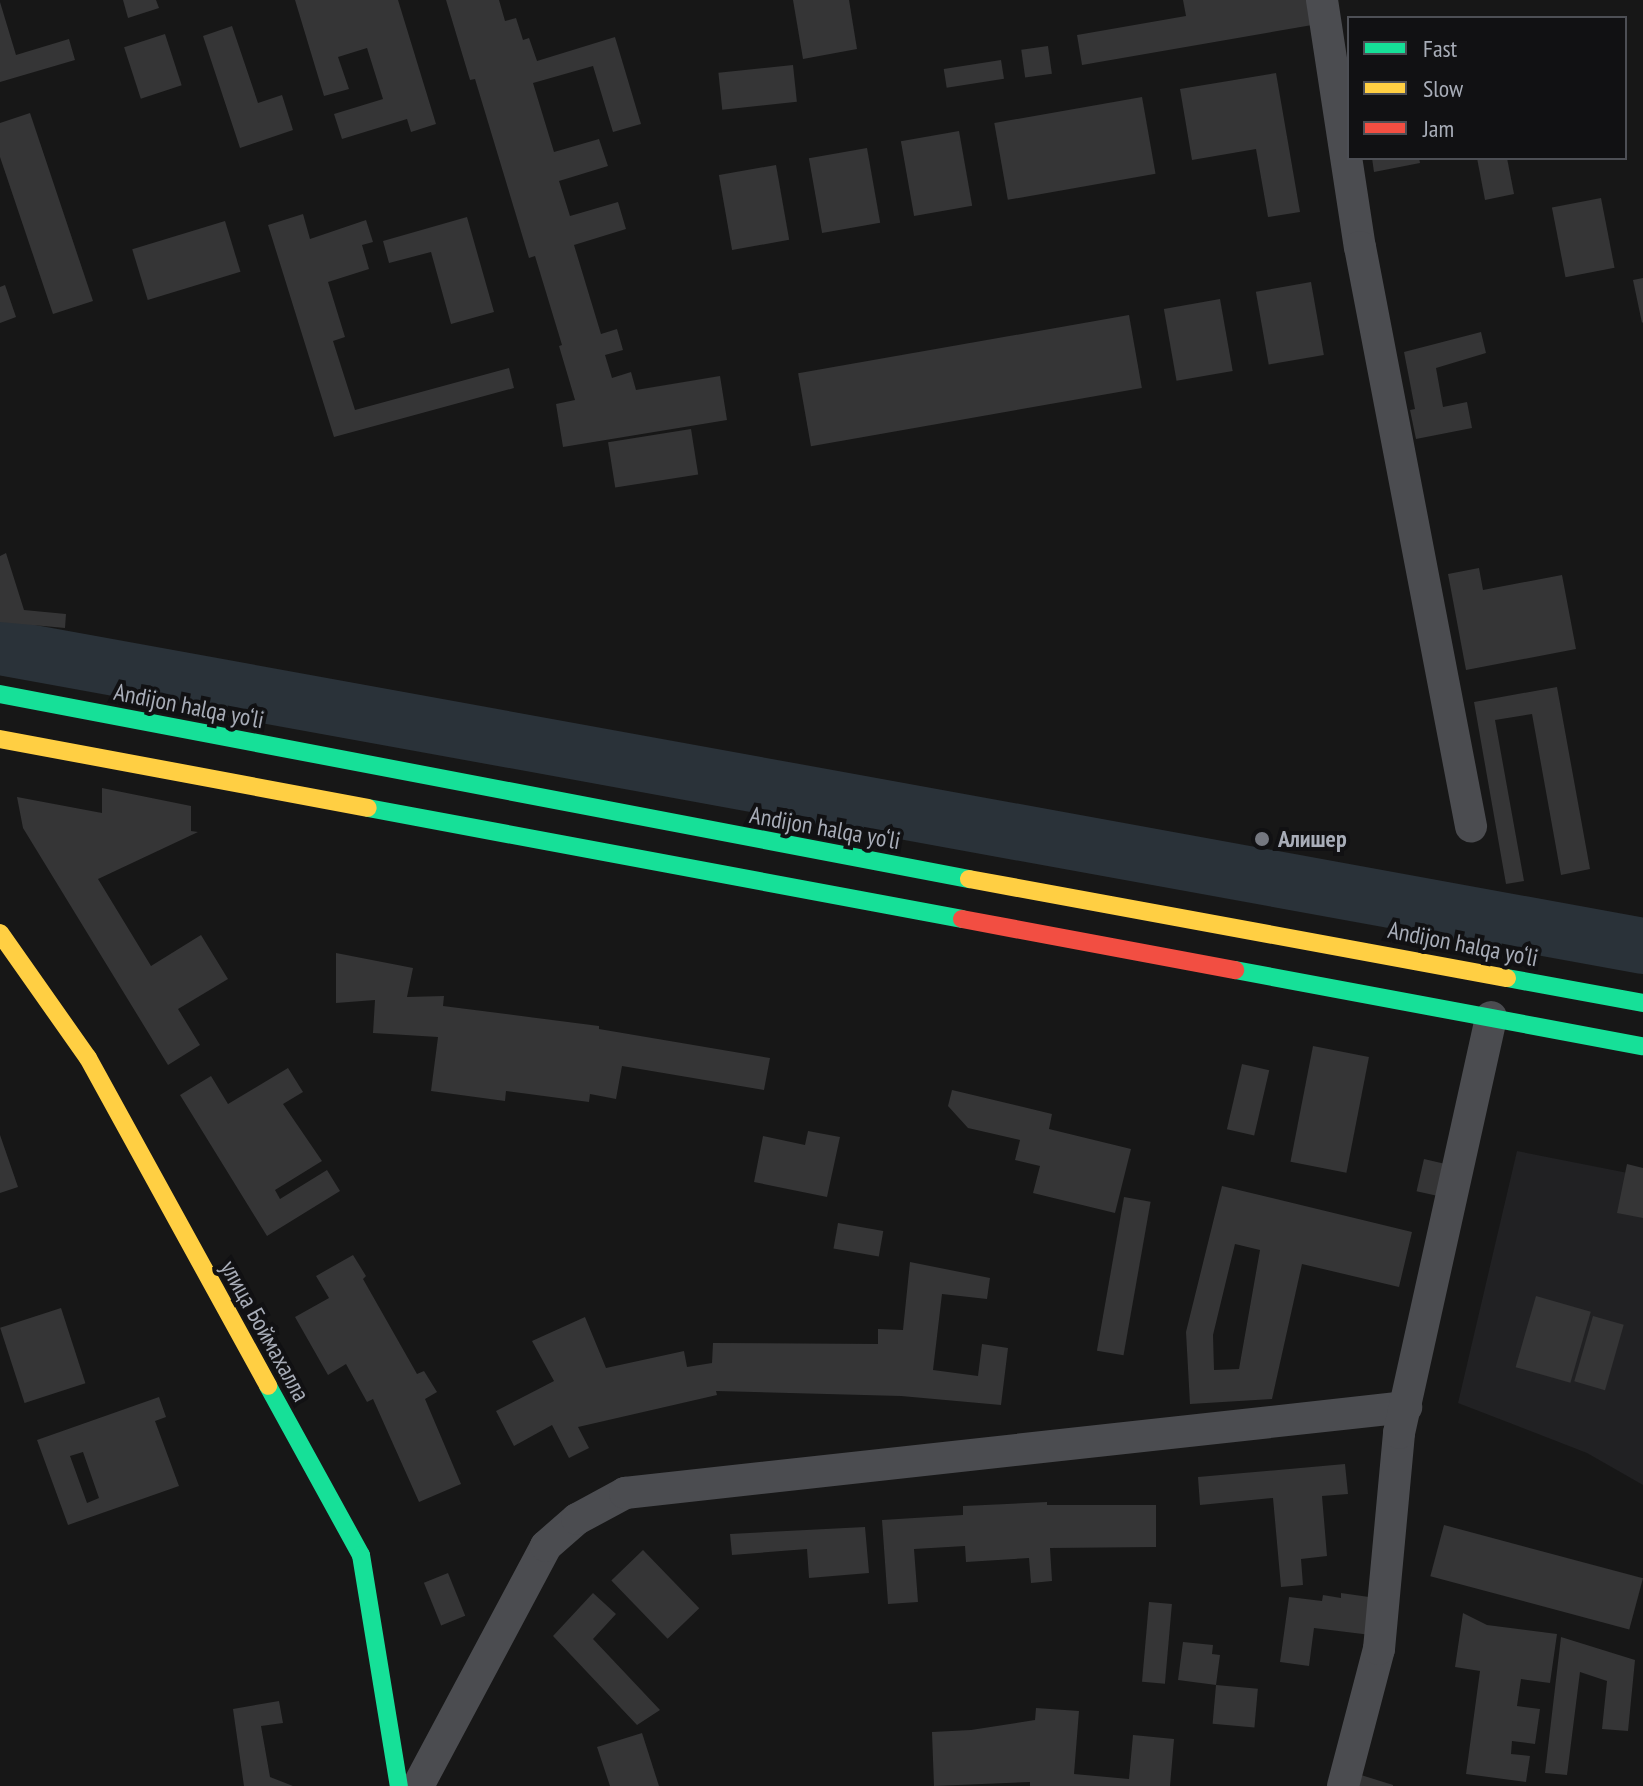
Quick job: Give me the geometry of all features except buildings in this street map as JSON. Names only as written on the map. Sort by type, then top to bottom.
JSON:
[{"type":"main road","name":"Andijon halqa yo‘li","points":[[0,694],[712,831],[1643,1003]]},
{"type":"main road","points":[[0,739],[1643,1046]]},
{"type":"main road","name":"улица Боймахалла","points":[[0,933],[88,1058],[361,1555],[399,1786]]},
{"type":"street","points":[[1322,0],[1360,247],[1471,826]]},
{"type":"street","points":[[1343,1786],[1379,1649],[1392,1487],[1406,1407],[1491,1017]]},
{"type":"street","points":[[418,1786],[546,1546],[577,1519],[625,1493],[1406,1407]]},
{"type":"shaded area","points":[[1517,1151],[1643,1176],[1643,1485],[1587,1453],[1458,1403]]},
{"type":"waterway","points":[[0,647],[1643,946]]},
{"type":"traffic: fast","points":[[0,694],[969,879]]},
{"type":"traffic: fast","points":[[368,808],[962,919]]},
{"type":"traffic: fast","points":[[1235,970],[1643,1046]]},
{"type":"traffic: fast","points":[[1507,978],[1643,1003]]},
{"type":"traffic: fast","points":[[268,1386],[361,1555],[399,1786]]},
{"type":"traffic: slow","points":[[0,739],[368,808]]},
{"type":"traffic: slow","points":[[969,879],[1507,978]]},
{"type":"traffic: slow","points":[[0,933],[88,1058],[268,1386]]},
{"type":"traffic: jam","points":[[962,919],[1235,970]]},
{"type":"place","name":"Алишер","points":[[1262,839]]}]
